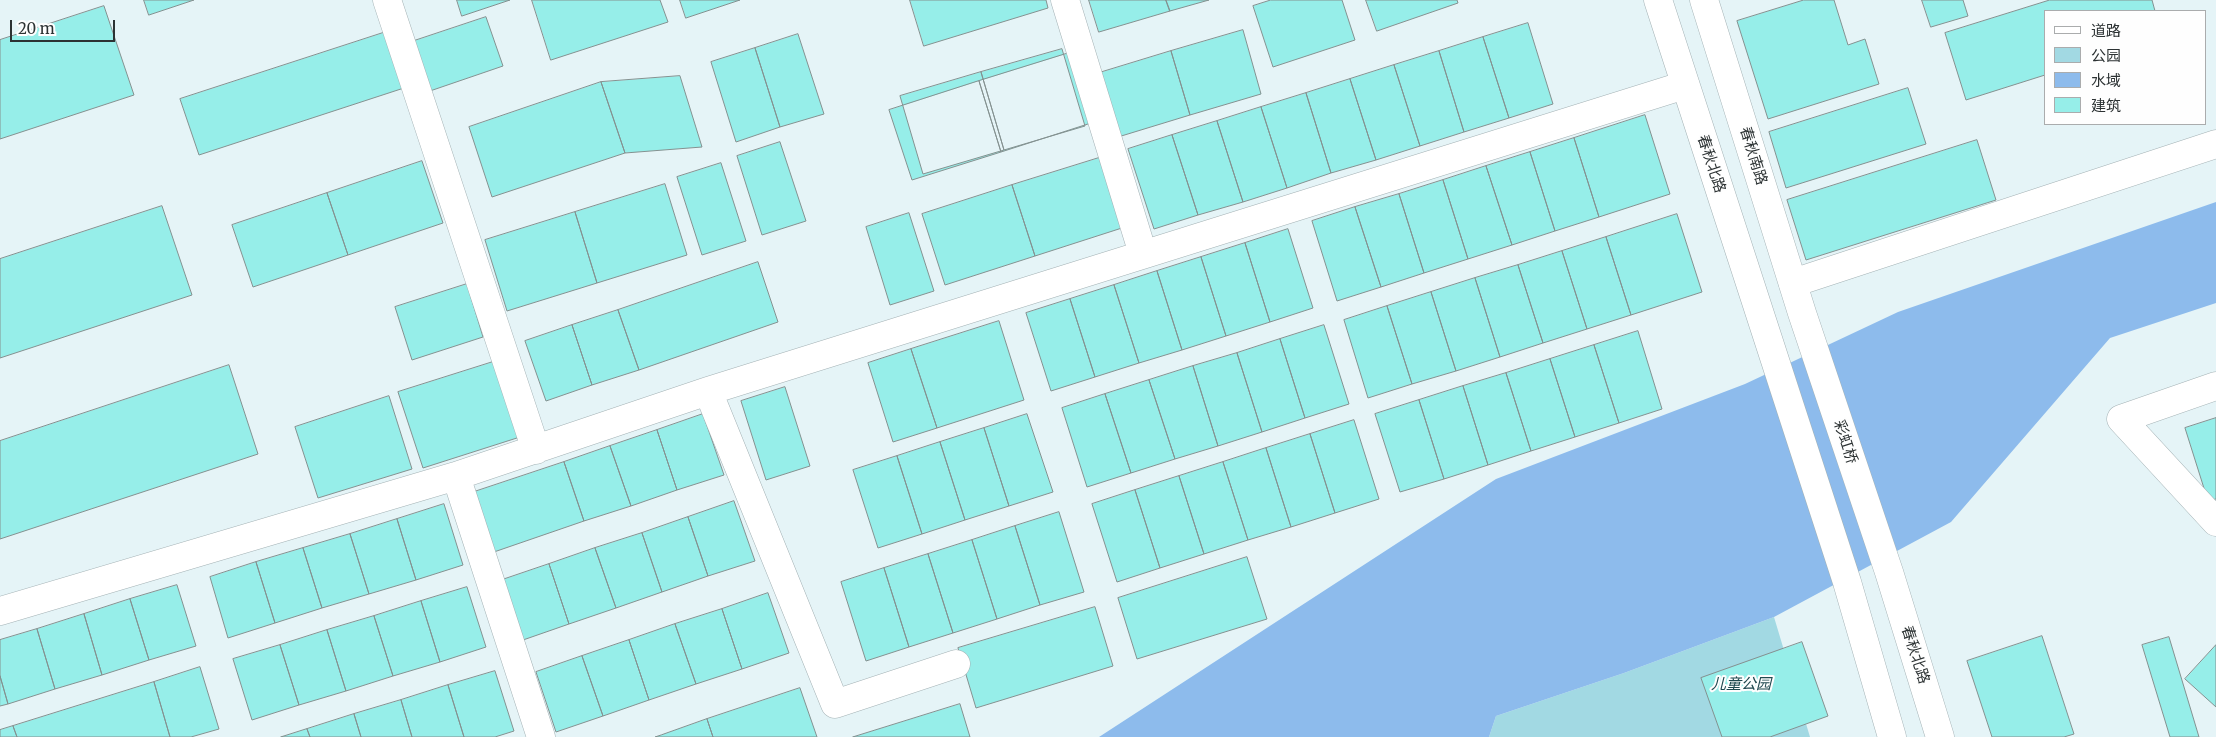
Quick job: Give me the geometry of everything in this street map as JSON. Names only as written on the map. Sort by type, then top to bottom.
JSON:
[{"type":"street","points":[[387,0],[536,450]]},
{"type":"street","points":[[1065,0],[1143,254]]},
{"type":"street","name":"春秋北路","points":[[1658,0],[1847,582],[1892,737]]},
{"type":"street","name":"春秋南路","points":[[1704,0],[1802,313]]},
{"type":"street","points":[[0,611],[456,476],[708,391],[1685,85]]},
{"type":"street","points":[[1793,283],[2216,144]]},
{"type":"street","name":"彩虹桥","points":[[1802,313],[1888,572]]},
{"type":"street","points":[[2216,386],[2121,419],[2216,522]]},
{"type":"street","points":[[708,391],[835,704],[956,664]]},
{"type":"street","points":[[456,476],[541,737]]},
{"type":"street","name":"春秋北路","points":[[1888,572],[1940,737]]},
{"type":"green space","name":"儿童公园","points":[[1774,617],[1810,737],[1489,737],[1496,716],[1624,673]]},
{"type":"water","points":[[2216,202],[2216,303],[2110,338],[1951,522],[1774,617],[1624,673],[1496,716],[1489,737],[1099,737],[1496,479],[1745,384],[1898,312]]},
{"type":"building","points":[[144,0],[194,0],[149,15]]},
{"type":"building","points":[[457,0],[510,0],[462,16]]},
{"type":"building","points":[[532,0],[660,0],[668,22],[551,60]]},
{"type":"building","points":[[680,0],[740,0],[686,18]]},
{"type":"building","points":[[910,0],[1046,0],[1048,8],[924,46]]},
{"type":"building","points":[[1089,0],[1166,0],[1170,11],[1099,32]]},
{"type":"building","points":[[1166,0],[1209,0],[1170,11]]},
{"type":"building","points":[[1271,0],[1342,0],[1355,40],[1273,67],[1253,6]]},
{"type":"building","points":[[1366,0],[1457,0],[1458,3],[1377,31]]},
{"type":"building","points":[[1804,0],[1834,0],[1848,45],[1865,39],[1879,84],[1768,119],[1737,21]]},
{"type":"building","points":[[1922,0],[1963,0],[1968,16],[1931,27]]},
{"type":"building","points":[[2050,0],[2152,0],[2155,10],[2044,10],[2044,75],[1966,100],[1945,33]]},
{"type":"building","points":[[104,6],[134,95],[0,139],[0,40]]},
{"type":"building","points":[[486,17],[503,66],[427,92],[411,42]]},
{"type":"building","points":[[1528,23],[1553,104],[1509,118],[1483,37]]},
{"type":"building","points":[[1243,30],[1261,94],[1190,115],[1171,51]]},
{"type":"building","points":[[389,31],[407,87],[199,155],[180,99]]},
{"type":"building","points":[[798,34],[824,114],[780,127],[755,48]]},
{"type":"building","points":[[1483,37],[1509,118],[1464,132],[1439,51]]},
{"type":"building","points":[[755,48],[780,127],[736,142],[711,62]]},
{"type":"building","points":[[1062,49],[1085,126],[1004,150],[981,72]]},
{"type":"building","points":[[1171,51],[1190,115],[1118,137],[1099,73]]},
{"type":"building","points":[[1439,51],[1464,132],[1420,146],[1394,65]]},
{"type":"building","points":[[1069,53],[1091,123],[1001,152],[979,81]]},
{"type":"building","points":[[1394,65],[1420,146],[1376,160],[1350,79]]},
{"type":"building","points":[[981,72],[1004,150],[923,174],[900,96]]},
{"type":"building","points":[[680,76],[702,147],[625,153],[601,82]]},
{"type":"building","points":[[1350,79],[1376,160],[1331,173],[1306,93]]},
{"type":"building","points":[[979,81],[1001,152],[912,180],[889,110]]},
{"type":"building","points":[[601,82],[625,153],[492,197],[469,127]]},
{"type":"building","points":[[1908,88],[1926,144],[1786,188],[1769,132]]},
{"type":"building","points":[[1306,93],[1331,173],[1287,188],[1261,107]]},
{"type":"building","points":[[1261,107],[1287,188],[1243,202],[1217,121]]},
{"type":"building","points":[[1645,115],[1670,194],[1599,217],[1574,138]]},
{"type":"building","points":[[1217,121],[1243,202],[1198,215],[1172,135]]},
{"type":"building","points":[[1172,135],[1198,215],[1154,229],[1128,149]]},
{"type":"building","points":[[1574,138],[1599,217],[1555,231],[1530,152]]},
{"type":"building","points":[[1977,140],[1996,200],[1806,260],[1787,200]]},
{"type":"building","points":[[780,142],[806,221],[762,235],[737,156]]},
{"type":"building","points":[[1530,152],[1555,231],[1512,245],[1486,166]]},
{"type":"building","points":[[1102,157],[1125,227],[1035,256],[1012,185]]},
{"type":"building","points":[[422,161],[443,223],[348,255],[327,193]]},
{"type":"building","points":[[721,163],[746,241],[702,255],[677,177]]},
{"type":"building","points":[[1486,166],[1512,245],[1468,259],[1443,180]]},
{"type":"building","points":[[1443,180],[1468,259],[1424,273],[1399,194]]},
{"type":"building","points":[[665,184],[687,255],[597,283],[575,212]]},
{"type":"building","points":[[1012,185],[1035,256],[945,285],[922,214]]},
{"type":"building","points":[[327,193],[348,255],[253,287],[232,225]]},
{"type":"building","points":[[1399,194],[1424,273],[1381,287],[1355,207]]},
{"type":"building","points":[[162,206],[192,295],[0,358],[0,259]]},
{"type":"building","points":[[1355,207],[1381,287],[1337,301],[1312,221]]},
{"type":"building","points":[[575,212],[597,283],[507,311],[485,240]]},
{"type":"building","points":[[909,213],[934,291],[890,305],[866,227]]},
{"type":"building","points":[[1677,214],[1702,292],[1631,315],[1606,237]]},
{"type":"building","points":[[1288,229],[1313,308],[1270,322],[1245,243]]},
{"type":"building","points":[[1606,237],[1631,315],[1587,329],[1562,251]]},
{"type":"building","points":[[1245,243],[1270,322],[1226,336],[1201,257]]},
{"type":"building","points":[[1562,251],[1587,329],[1543,343],[1518,265]]},
{"type":"building","points":[[1201,257],[1226,336],[1182,350],[1157,271]]},
{"type":"building","points":[[758,262],[778,322],[639,370],[618,310]]},
{"type":"building","points":[[1518,265],[1543,343],[1500,357],[1475,278]]},
{"type":"building","points":[[1157,271],[1182,350],[1139,363],[1114,285]]},
{"type":"building","points":[[1475,278],[1500,357],[1456,371],[1431,292]]},
{"type":"building","points":[[467,284],[483,337],[412,360],[395,307]]},
{"type":"building","points":[[1114,285],[1139,363],[1095,377],[1070,299]]},
{"type":"building","points":[[1431,292],[1456,371],[1412,384],[1387,306]]},
{"type":"building","points":[[1070,299],[1095,377],[1051,391],[1026,313]]},
{"type":"building","points":[[1387,306],[1412,384],[1368,398],[1344,320]]},
{"type":"building","points":[[618,310],[639,370],[592,385],[572,325]]},
{"type":"building","points":[[999,321],[1024,400],[937,428],[911,349]]},
{"type":"building","points":[[572,325],[592,385],[546,401],[525,341]]},
{"type":"building","points":[[1324,325],[1349,404],[1305,418],[1280,339]]},
{"type":"building","points":[[1638,331],[1662,409],[1619,423],[1594,345]]},
{"type":"building","points":[[1280,339],[1305,418],[1262,432],[1237,353]]},
{"type":"building","points":[[1594,345],[1619,423],[1575,437],[1550,359]]},
{"type":"building","points":[[911,349],[937,428],[893,442],[868,363]]},
{"type":"building","points":[[1237,353],[1262,432],[1218,446],[1193,366]]},
{"type":"building","points":[[1550,359],[1575,437],[1531,451],[1506,373]]},
{"type":"building","points":[[496,361],[520,437],[423,468],[398,392]]},
{"type":"building","points":[[229,365],[258,454],[0,539],[0,441]]},
{"type":"building","points":[[1193,366],[1218,446],[1175,459],[1149,380]]},
{"type":"building","points":[[1506,373],[1531,451],[1488,465],[1463,386]]},
{"type":"building","points":[[1149,380],[1175,459],[1131,473],[1105,394]]},
{"type":"building","points":[[1463,386],[1488,465],[1444,479],[1419,400]]},
{"type":"building","points":[[785,387],[810,466],[766,480],[741,401]]},
{"type":"building","points":[[1105,394],[1131,473],[1087,487],[1062,408]]},
{"type":"building","points":[[389,396],[412,469],[318,498],[295,427]]},
{"type":"building","points":[[1419,400],[1444,479],[1400,492],[1375,414]]},
{"type":"building","points":[[703,414],[724,475],[677,490],[657,430]]},
{"type":"building","points":[[1027,414],[1053,492],[1009,506],[984,428]]},
{"type":"building","points":[[2216,418],[2216,499],[2208,501],[2185,428]]},
{"type":"building","points":[[1354,420],[1379,499],[1335,513],[1310,434]]},
{"type":"building","points":[[984,428],[1009,506],[965,520],[940,442]]},
{"type":"building","points":[[657,430],[677,490],[631,506],[610,446]]},
{"type":"building","points":[[1310,434],[1335,513],[1291,527],[1266,448]]},
{"type":"building","points":[[940,442],[965,520],[922,534],[897,456]]},
{"type":"building","points":[[610,446],[631,506],[584,521],[564,462]]},
{"type":"building","points":[[1266,448],[1291,527],[1248,540],[1223,462]]},
{"type":"building","points":[[897,456],[922,534],[878,548],[853,470]]},
{"type":"building","points":[[564,462],[584,521],[491,553],[471,493]]},
{"type":"building","points":[[1223,462],[1248,540],[1204,554],[1179,476]]},
{"type":"building","points":[[1179,476],[1204,554],[1160,568],[1135,490]]},
{"type":"building","points":[[1135,490],[1160,568],[1117,582],[1092,504]]},
{"type":"building","points":[[734,501],[755,561],[708,576],[688,517]]},
{"type":"building","points":[[444,504],[463,565],[416,580],[397,519]]},
{"type":"building","points":[[1059,512],[1084,592],[1040,605],[1015,526]]},
{"type":"building","points":[[688,517],[708,576],[662,592],[642,533]]},
{"type":"building","points":[[397,519],[416,580],[369,594],[350,534]]},
{"type":"building","points":[[1015,526],[1040,605],[997,619],[972,540]]},
{"type":"building","points":[[642,533],[662,592],[616,608],[595,548]]},
{"type":"building","points":[[350,534],[369,594],[322,608],[303,548]]},
{"type":"building","points":[[972,540],[997,619],[953,633],[928,554]]},
{"type":"building","points":[[303,548],[322,608],[275,623],[256,562]]},
{"type":"building","points":[[595,548],[616,608],[569,624],[549,564]]},
{"type":"building","points":[[928,554],[953,633],[909,647],[884,568]]},
{"type":"building","points":[[1247,557],[1267,619],[1137,659],[1118,598]]},
{"type":"building","points":[[256,562],[275,623],[228,638],[210,577]]},
{"type":"building","points":[[549,564],[569,624],[523,640],[502,580]]},
{"type":"building","points":[[884,568],[909,647],[866,661],[841,582]]},
{"type":"building","points":[[177,585],[196,646],[149,660],[130,599]]},
{"type":"building","points":[[467,587],[486,647],[440,662],[421,601]]},
{"type":"building","points":[[768,593],[789,653],[742,669],[722,609]]},
{"type":"building","points":[[130,599],[149,660],[102,675],[84,614]]},
{"type":"building","points":[[421,601],[440,662],[393,676],[374,616]]},
{"type":"building","points":[[1095,607],[1113,666],[976,708],[958,648]]},
{"type":"building","points":[[722,609],[742,669],[696,684],[675,624]]},
{"type":"building","points":[[84,614],[102,675],[55,689],[37,629]]},
{"type":"building","points":[[374,616],[393,676],[346,691],[327,630]]},
{"type":"building","points":[[675,624],[696,684],[649,700],[629,640]]},
{"type":"building","points":[[37,629],[55,689],[8,704],[0,676],[0,640]]},
{"type":"building","points":[[327,630],[346,691],[299,705],[280,645]]},
{"type":"building","points":[[2042,636],[2074,734],[2064,737],[1992,737],[1967,661]]},
{"type":"building","points":[[2169,637],[2199,737],[2170,737],[2142,645]]},
{"type":"building","points":[[629,640],[649,700],[603,716],[582,656]]},
{"type":"building","points":[[1802,642],[1828,716],[1770,737],[1722,737],[1701,678]]},
{"type":"building","points":[[280,645],[299,705],[252,720],[233,659]]},
{"type":"building","points":[[2216,645],[2216,707],[2185,679]]},
{"type":"building","points":[[582,656],[603,716],[556,732],[536,672]]},
{"type":"building","points":[[200,667],[219,729],[191,737],[170,737],[154,682]]},
{"type":"building","points":[[495,671],[514,731],[495,737],[464,737],[448,685]]},
{"type":"building","points":[[0,676],[8,704],[0,706]]},
{"type":"building","points":[[154,682],[170,737],[17,737],[13,726]]},
{"type":"building","points":[[448,685],[464,737],[412,737],[401,700]]},
{"type":"building","points":[[800,688],[817,737],[713,737],[707,719]]},
{"type":"building","points":[[401,700],[412,737],[361,737],[354,714]]},
{"type":"building","points":[[960,704],[970,737],[853,737]]},
{"type":"building","points":[[354,714],[361,737],[310,737],[307,729]]},
{"type":"building","points":[[707,719],[713,737],[655,737],[661,735]]},
{"type":"building","points":[[13,726],[17,737],[0,737],[0,730]]},
{"type":"building","points":[[307,729],[310,737],[281,737]]}]
